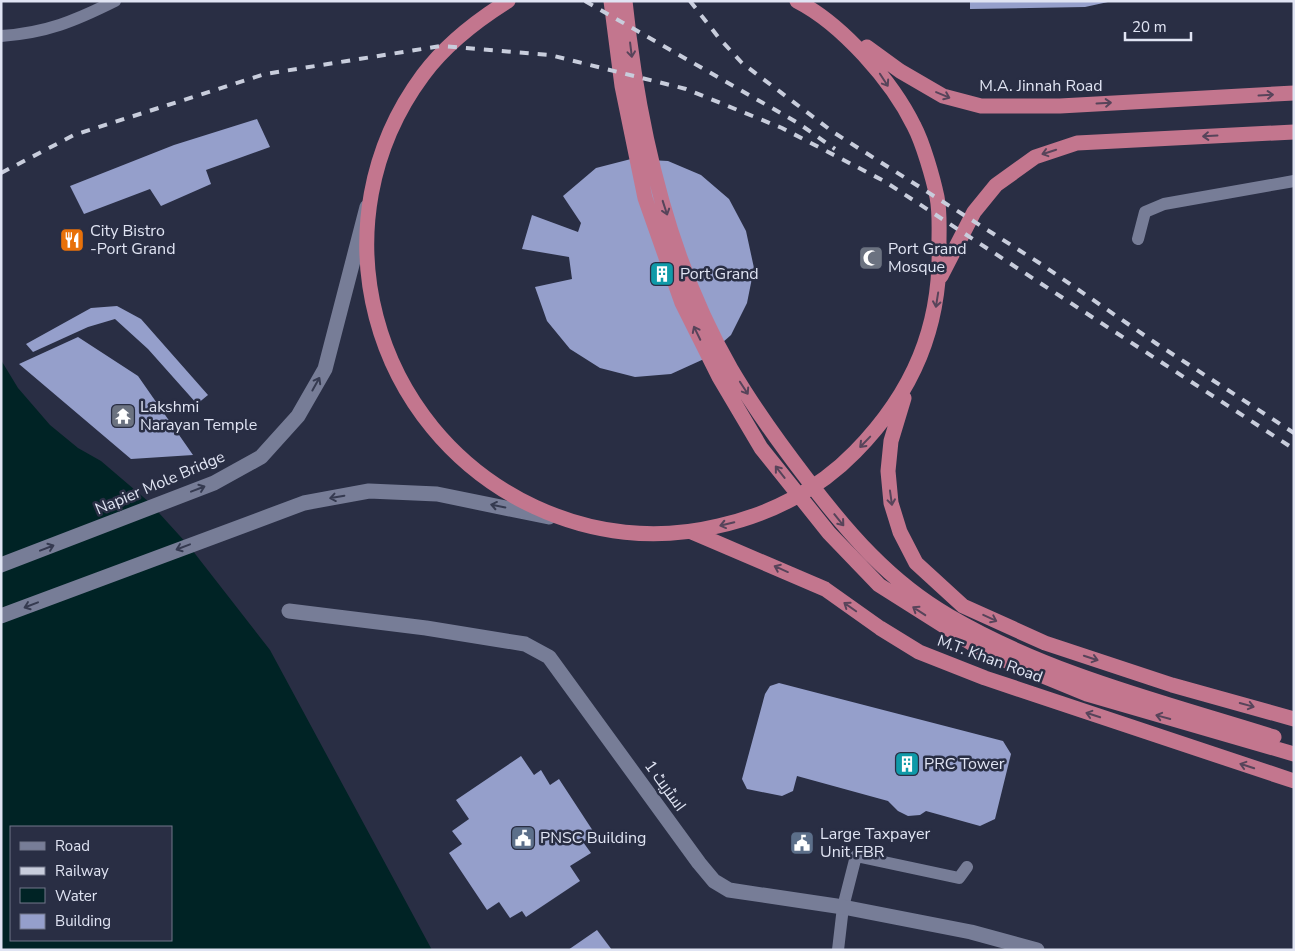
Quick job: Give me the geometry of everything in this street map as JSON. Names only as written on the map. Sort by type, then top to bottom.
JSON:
[{"type":"highway","points":[[611,1],[622,86],[645,198],[682,303],[719,378],[761,448],[829,533],[879,585],[985,652],[1087,694],[1294,754]]},
{"type":"highway","points":[[625,1],[636,89],[663,203],[696,298],[731,368],[778,440],[841,524],[886,571],[946,615],[1037,661],[1085,680],[1294,744]]},
{"type":"highway","points":[[507,2],[460,34],[424,74],[395,120],[376,171],[366,232],[370,294],[387,354],[395,369],[416,408],[457,456],[506,493],[563,519],[614,531],[649,534],[692,532],[754,516],[795,498],[840,467],[878,428],[908,382],[927,340],[935,313],[940,276],[938,200],[914,126],[873,62],[815,10],[798,1]]},
{"type":"highway","name":"M.A. Jinnah Road","points":[[815,10],[900,71],[943,96],[981,106],[1060,106],[1294,93]]},
{"type":"highway","points":[[940,276],[974,212],[996,185],[1036,157],[1077,143],[1294,132]]},
{"type":"highway","name":"M.T. Khan Road","points":[[908,382],[891,441],[888,471],[891,503],[904,540],[916,563],[963,606],[1045,643],[1172,685],[1294,718]]},
{"type":"highway","name":"M.T. Khan Road","points":[[692,532],[826,589],[880,628],[928,655],[985,678],[1294,781]]},
{"type":"main road","name":"Napier Mole Bridge","points":[[1,565],[214,483],[261,457],[298,416],[324,369],[376,171]]},
{"type":"main road","points":[[1,616],[304,503],[370,491],[437,494],[563,519]]},
{"type":"main road","name":"اسٹریٹ 1","points":[[289,611],[426,628],[525,644],[550,657],[714,881],[730,890],[843,907],[971,932],[1037,950]]},
{"type":"lane","points":[[1,36],[32,34],[78,20],[115,1]]},
{"type":"lane","points":[[1138,239],[1145,212],[1164,204],[1294,181]]},
{"type":"lane","points":[[838,950],[843,907],[856,856],[959,878],[967,867]]},
{"type":"water","points":[[1,360],[18,388],[50,425],[78,448],[101,461],[149,502],[189,546],[270,650],[432,950],[1,950]]},
{"type":"building","points":[[970,1],[1108,2],[1085,7],[970,9]]},
{"type":"building","points":[[257,119],[270,147],[206,170],[211,184],[161,206],[150,189],[84,214],[70,186],[174,145]]},
{"type":"building","name":"Port Grand","points":[[631,159],[668,161],[701,175],[729,199],[746,231],[754,268],[747,303],[731,335],[704,359],[671,374],[635,377],[600,368],[570,349],[547,321],[535,287],[572,279],[569,257],[522,249],[532,215],[578,232],[581,223],[563,196],[596,168]]},
{"type":"building","points":[[117,306],[141,319],[208,395],[197,404],[148,349],[115,319],[88,327],[33,352],[26,344],[91,308]]},
{"type":"building","name":"Lakshmi Narayan Temple","points":[[78,337],[138,376],[193,455],[131,459],[19,364]]},
{"type":"building","points":[[779,683],[1003,741],[1011,754],[995,819],[980,826],[926,811],[920,815],[908,816],[898,811],[888,801],[797,776],[793,791],[782,796],[747,789],[742,779],[765,694],[770,686]]},
{"type":"building","name":"PNSC Building","points":[[521,756],[534,775],[541,770],[550,785],[559,779],[595,834],[583,842],[591,853],[570,866],[580,881],[526,917],[522,911],[510,918],[499,902],[487,910],[449,853],[462,844],[452,831],[469,819],[456,800]]},
{"type":"building","points":[[597,930],[612,950],[568,950]]},
{"type":"railway","points":[[585,1],[798,123],[835,149]]},
{"type":"railway","points":[[690,1],[719,38],[742,63],[833,132],[1041,264],[1157,344],[1294,433]]},
{"type":"railway","points":[[1,173],[74,135],[265,74],[441,46],[550,55],[686,89],[782,128],[884,181],[1294,449]]},
{"type":"place","name":"City Bistro -Port Grand","points":[[72,240]]},
{"type":"place","name":"Port Grand Mosque","points":[[871,258]]},
{"type":"place","name":"Port Grand","points":[[662,274]]},
{"type":"place","name":"Lakshmi Narayan Temple","points":[[123,416]]},
{"type":"place","name":"PRC Tower","points":[[907,764]]},
{"type":"place","name":"PNSC Building","points":[[523,838]]},
{"type":"place","name":"Large Taxpayer Unit FBR","points":[[802,843]]}]
